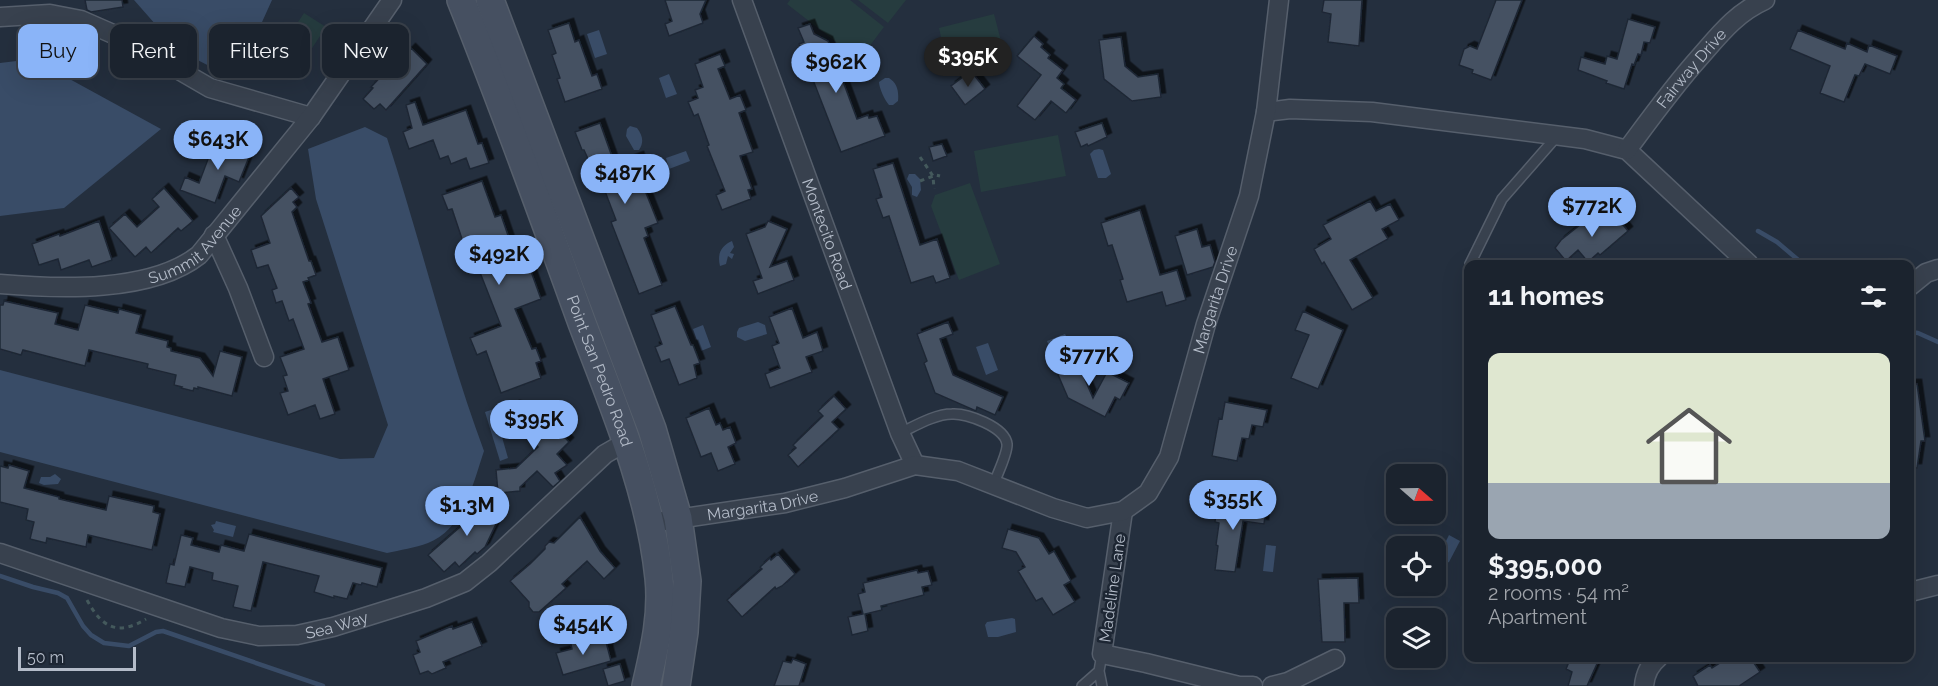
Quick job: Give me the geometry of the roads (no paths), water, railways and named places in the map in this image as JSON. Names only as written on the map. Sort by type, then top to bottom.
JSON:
[{"type":"main road","name":"Point San Pedro Road","points":[[461,0],[491,74],[626,442],[650,522],[659,580],[658,632],[646,686]]},
{"type":"main road","name":"Point San Pedro Road","points":[[490,0],[652,429],[678,518],[687,581],[684,632],[676,686]]},
{"type":"street","name":"Summit Avenue","points":[[0,284],[40,288],[84,287],[141,280],[185,266],[198,255],[311,117],[392,0]]},
{"type":"street","name":"Montecito Road","points":[[742,0],[900,433],[915,465]]},
{"type":"street","name":"Margarita Drive","points":[[650,522],[786,503],[845,488],[915,465],[958,471],[1053,508],[1087,518],[1123,511],[1148,493],[1169,457],[1206,324],[1249,196],[1266,112],[1279,0]]},
{"type":"street","name":"Fairway Drive","points":[[1627,150],[1674,86],[1730,22],[1752,6],[1765,0]]},
{"type":"street","points":[[0,17],[50,14],[81,20],[129,41],[210,88],[311,117]]},
{"type":"street","points":[[1266,112],[1290,109],[1372,112],[1585,139],[1627,150],[1745,260]]},
{"type":"street","points":[[214,235],[238,288],[264,357]]},
{"type":"street","points":[[1914,283],[1926,273],[1938,269]]},
{"type":"street","name":"Sea Way","points":[[0,553],[232,631],[259,636],[285,636],[333,627],[440,594],[465,582],[478,573],[605,454],[626,442]]},
{"type":"street","name":"Madeline Lane","points":[[1123,511],[1101,663],[1146,663],[1239,686],[1253,686]]},
{"type":"street","points":[[1914,591],[1938,585]]},
{"type":"street","points":[[1272,686],[1288,682],[1335,659]]},
{"type":"street","points":[[1644,686],[1646,674],[1653,662]]},
{"type":"lane","points":[[1472,260],[1502,199],[1558,135]]},
{"type":"lane","points":[[900,433],[943,415],[954,413],[995,427],[1003,434],[1007,442],[994,484]]},
{"type":"lane","points":[[1082,686],[1101,663]]},
{"type":"lane","points":[[1101,663],[1102,686]]},
{"type":"water","points":[[134,0],[272,0],[261,24],[209,24],[209,66],[197,60],[197,24],[155,24]]},
{"type":"water","points":[[599,30],[607,54],[595,58],[587,34]]},
{"type":"water","points":[[18,61],[18,78],[68,78],[161,129],[64,208],[0,216],[0,63]]},
{"type":"water","points":[[669,74],[677,94],[666,98],[659,78]]},
{"type":"water","points":[[885,78],[892,80],[897,88],[898,101],[893,105],[887,103],[880,88],[879,82]]},
{"type":"water","points":[[630,126],[637,128],[642,136],[639,150],[634,150],[626,136]]},
{"type":"water","points":[[365,127],[387,138],[470,412],[484,451],[471,490],[459,516],[440,536],[423,545],[387,553],[0,452],[0,370],[340,459],[374,458],[388,425],[316,199],[308,149]]},
{"type":"water","points":[[1099,149],[1103,150],[1111,174],[1106,178],[1098,178],[1090,154]]},
{"type":"water","points":[[686,151],[690,161],[669,169],[666,158]]},
{"type":"water","points":[[909,174],[915,174],[920,179],[921,190],[917,197],[912,195],[912,187],[907,179]]},
{"type":"water","points":[[732,241],[734,247],[730,253],[734,254],[732,259],[728,256],[726,264],[720,266],[721,251]]},
{"type":"water","points":[[758,322],[765,325],[767,334],[745,341],[737,337],[739,328]]},
{"type":"water","points":[[703,325],[711,347],[701,351],[693,329]]},
{"type":"water","points":[[1065,334],[1070,343],[1051,352],[1047,341]]},
{"type":"water","points":[[988,343],[998,370],[986,375],[976,347]]},
{"type":"water","points":[[494,409],[508,458],[500,461],[485,412]]},
{"type":"water","points":[[55,474],[61,479],[58,484],[39,483],[41,477],[50,477]]},
{"type":"water","points":[[216,521],[236,526],[233,537],[213,532],[211,525]]},
{"type":"water","points":[[1449,535],[1460,541],[1449,562],[1446,563],[1446,541]]},
{"type":"water","points":[[1266,545],[1276,546],[1273,572],[1263,571]]},
{"type":"water","points":[[1015,619],[1016,632],[988,637],[985,625],[987,622]]},
{"type":"waterway","points":[[1758,231],[1777,242],[1798,260]]},
{"type":"waterway","points":[[1914,332],[1938,342]]},
{"type":"waterway","points":[[0,576],[58,593],[67,598],[83,626],[91,635],[104,643],[129,646],[156,632],[163,631],[323,686]]}]
